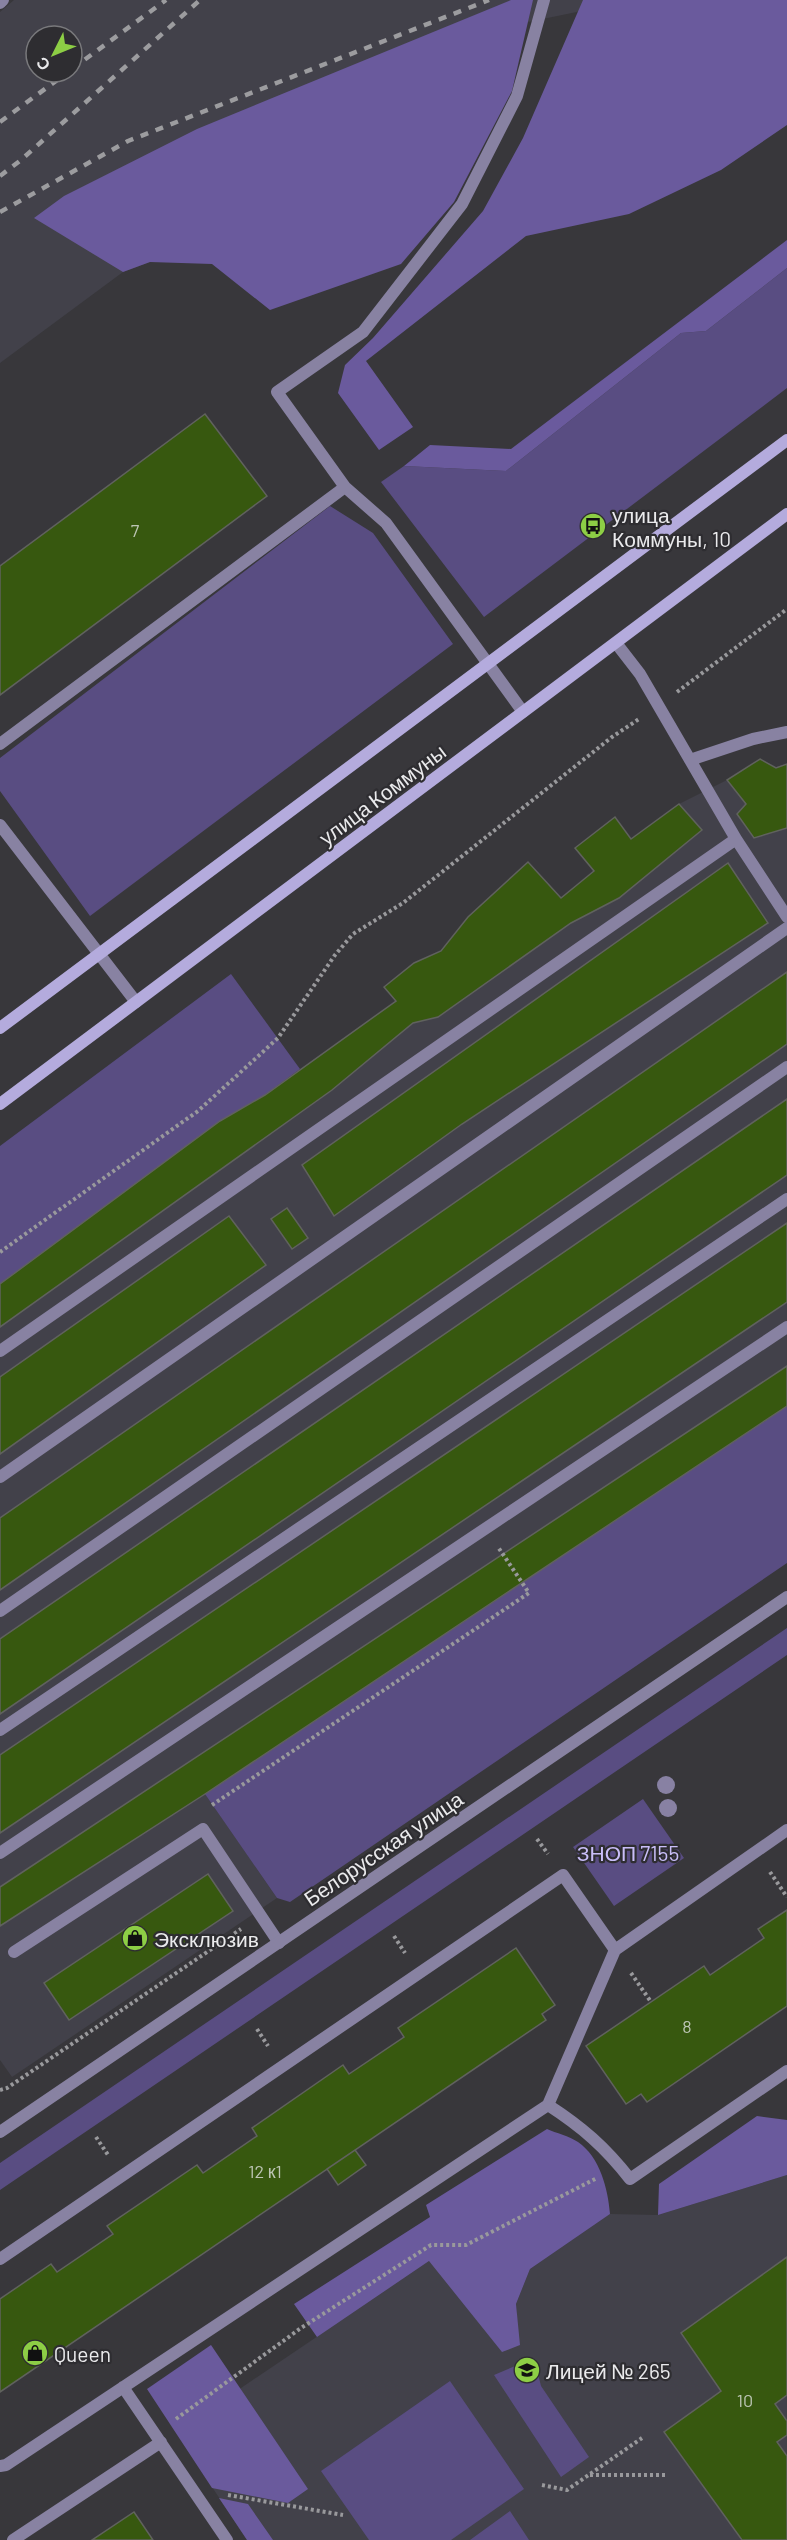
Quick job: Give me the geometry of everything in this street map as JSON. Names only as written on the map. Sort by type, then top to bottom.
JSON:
[{"type":"street","points":[[523,712],[386,523],[345,487],[277,392],[363,332],[462,204],[517,96],[544,0]]},
{"type":"street","name":"улица Коммуны","points":[[0,1028],[787,440]]},
{"type":"street","points":[[0,744],[345,487]]},
{"type":"street","name":"улица Коммуны","points":[[0,1104],[787,514]]},
{"type":"street","points":[[616,643],[640,674],[736,839],[787,916]]},
{"type":"street","points":[[690,760],[753,739],[787,732]]},
{"type":"street","points":[[0,825],[136,1002]]},
{"type":"street","points":[[0,1351],[736,839]]},
{"type":"street","points":[[0,1477],[787,928]]},
{"type":"street","points":[[0,1611],[787,1067]]},
{"type":"street","points":[[0,1731],[787,1199]]},
{"type":"street","points":[[0,1853],[787,1327]]},
{"type":"street","name":"Белорусская улица","points":[[0,2132],[787,1597]]},
{"type":"street","points":[[14,1952],[203,1829],[279,1943]]},
{"type":"street","points":[[0,2466],[6,2465],[548,2105],[615,1950],[787,1830]]},
{"type":"street","points":[[0,2259],[563,1875],[615,1950]]},
{"type":"street","points":[[548,2105],[580,2126],[608,2150],[630,2179],[787,2071]]},
{"type":"street","points":[[123,2387],[227,2540]]},
{"type":"street","points":[[13,2540],[158,2439]]},
{"type":"path","points":[[659,706],[787,609]]},
{"type":"path","points":[[0,1252],[198,1111],[278,1038],[352,934],[404,903],[612,737]]},
{"type":"path","points":[[203,1829],[212,1804],[216,1801],[529,1593],[486,1528]]},
{"type":"path","points":[[0,2090],[7,2088],[261,1916]]},
{"type":"path","points":[[158,2439],[301,2328],[431,2245],[466,2245],[596,2178],[630,2179]]},
{"type":"path","points":[[542,2485],[567,2490],[642,2438]]},
{"type":"path","points":[[588,2475],[667,2475]]},
{"type":"path","points":[[195,2493],[216,2493],[343,2515]]},
{"type":"shaded area","points":[[14,0],[635,0],[528,22],[150,262],[123,272],[0,363],[0,12]]},
{"type":"shaded area","points":[[511,0],[533,0],[512,91],[454,202],[401,264],[270,310],[212,264],[150,262],[123,272],[34,218],[64,196],[197,129]]},
{"type":"shaded area","points":[[583,0],[787,0],[787,125],[721,170],[629,214],[526,236],[366,361],[413,427],[379,450],[338,393],[345,365],[373,338],[483,211],[523,138]]},
{"type":"shaded area","points":[[787,240],[787,268],[706,331],[681,333],[506,471],[404,466],[430,445],[511,449]]},
{"type":"shaded area","points":[[760,759],[776,767],[787,764],[787,1406],[206,1795],[277,1898],[12,2077],[0,2060],[0,1284],[220,1121],[265,1095],[396,1002],[384,987],[414,963],[441,951],[468,917],[528,862],[561,898],[594,871],[575,848],[615,817],[631,839],[679,804],[727,780]]},
{"type":"shaded area","points":[[757,2116],[787,2120],[787,2175],[658,2215],[659,2184]]},
{"type":"shaded area","points":[[547,2129],[578,2142],[592,2156],[605,2184],[610,2214],[530,2269],[516,2304],[520,2345],[502,2352],[429,2261],[317,2337],[294,2304],[430,2217],[426,2205]]},
{"type":"shaded area","name":"Лицей № 265","points":[[787,2175],[787,2540],[247,2540],[183,2443],[241,2388],[429,2261],[519,2345],[516,2304],[530,2269],[610,2214],[658,2215]]},
{"type":"shaded area","points":[[211,2345],[308,2489],[288,2503],[212,2488],[147,2389]]},
{"type":"shaded area","points":[[219,2498],[248,2504],[273,2540],[247,2540]]},
{"type":"green space","points":[[787,268],[787,388],[484,617],[381,482],[404,466],[506,471],[681,333],[706,331]]},
{"type":"green space","points":[[330,506],[373,533],[453,644],[90,916],[0,791],[0,758]]},
{"type":"green space","points":[[231,974],[300,1069],[265,1095],[220,1121],[0,1284],[0,1146]]},
{"type":"green space","points":[[787,1406],[787,1563],[290,1902],[277,1898],[205,1794]]},
{"type":"green space","points":[[787,1628],[787,1655],[0,2190],[0,2163]]},
{"type":"green space","name":"ЗНОП 7155","points":[[643,1799],[684,1858],[614,1906],[573,1847]]},
{"type":"green space","points":[[534,2358],[541,2386],[589,2457],[561,2477],[494,2375]]},
{"type":"green space","points":[[450,2381],[524,2489],[451,2540],[369,2540],[321,2471]]},
{"type":"green space","points":[[510,2511],[529,2540],[470,2540]]},
{"type":"building","points":[[205,414],[267,496],[0,695],[0,566]]},
{"type":"building","points":[[760,759],[776,768],[787,764],[787,828],[754,838],[737,814],[746,804],[727,780]]},
{"type":"building","points":[[679,804],[702,830],[619,898],[571,923],[438,1017],[413,1023],[332,1090],[0,1327],[0,1284],[220,1121],[265,1095],[396,1001],[384,987],[414,963],[441,951],[468,917],[528,862],[561,898],[594,871],[575,848],[615,817],[631,839]]},
{"type":"building","points":[[728,863],[768,923],[462,1124],[334,1216],[302,1165]]},
{"type":"building","points":[[787,972],[787,1044],[0,1590],[0,1518]]},
{"type":"building","points":[[787,1099],[787,1175],[0,1714],[0,1639]]},
{"type":"building","points":[[287,1208],[308,1238],[292,1249],[271,1219]]},
{"type":"building","points":[[229,1216],[266,1265],[0,1454],[0,1377]]},
{"type":"building","points":[[787,1223],[787,1302],[0,1833],[0,1755]]},
{"type":"building","points":[[787,1366],[787,1406],[205,1794],[0,1926],[0,1887]]},
{"type":"building","points":[[208,1874],[233,1911],[69,2020],[44,1983]]},
{"type":"building","points":[[787,1910],[787,2006],[647,2102],[641,2094],[626,2104],[586,2046],[704,1966],[710,1975],[764,1938],[758,1929]]},
{"type":"building","points":[[516,1948],[555,2005],[542,2014],[546,2020],[0,2392],[0,2299],[51,2264],[57,2272],[113,2234],[107,2226],[197,2165],[203,2173],[257,2136],[252,2128],[343,2065],[349,2074],[404,2037],[398,2028]]},
{"type":"building","points":[[355,2150],[366,2165],[338,2185],[327,2169]]},
{"type":"building","points":[[787,2257],[787,2395],[775,2404],[787,2421],[787,2435],[777,2442],[787,2456],[787,2540],[742,2540],[664,2432],[721,2391],[681,2333]]},
{"type":"building","points":[[134,2512],[153,2540],[92,2540]]},
{"type":"railway","points":[[84,60],[166,0]]},
{"type":"railway","points":[[0,176],[21,160],[200,0]]},
{"type":"railway","points":[[0,212],[128,141],[489,0]]},
{"type":"railway","points":[[0,122],[52,84]]},
{"type":"place","name":"улица Коммуны, 10","points":[[593,526]]},
{"type":"place","name":"Эксклюзив","points":[[135,1938]]},
{"type":"place","name":"Queen","points":[[35,2353]]},
{"type":"place","name":"Лицей № 265","points":[[527,2370]]}]
